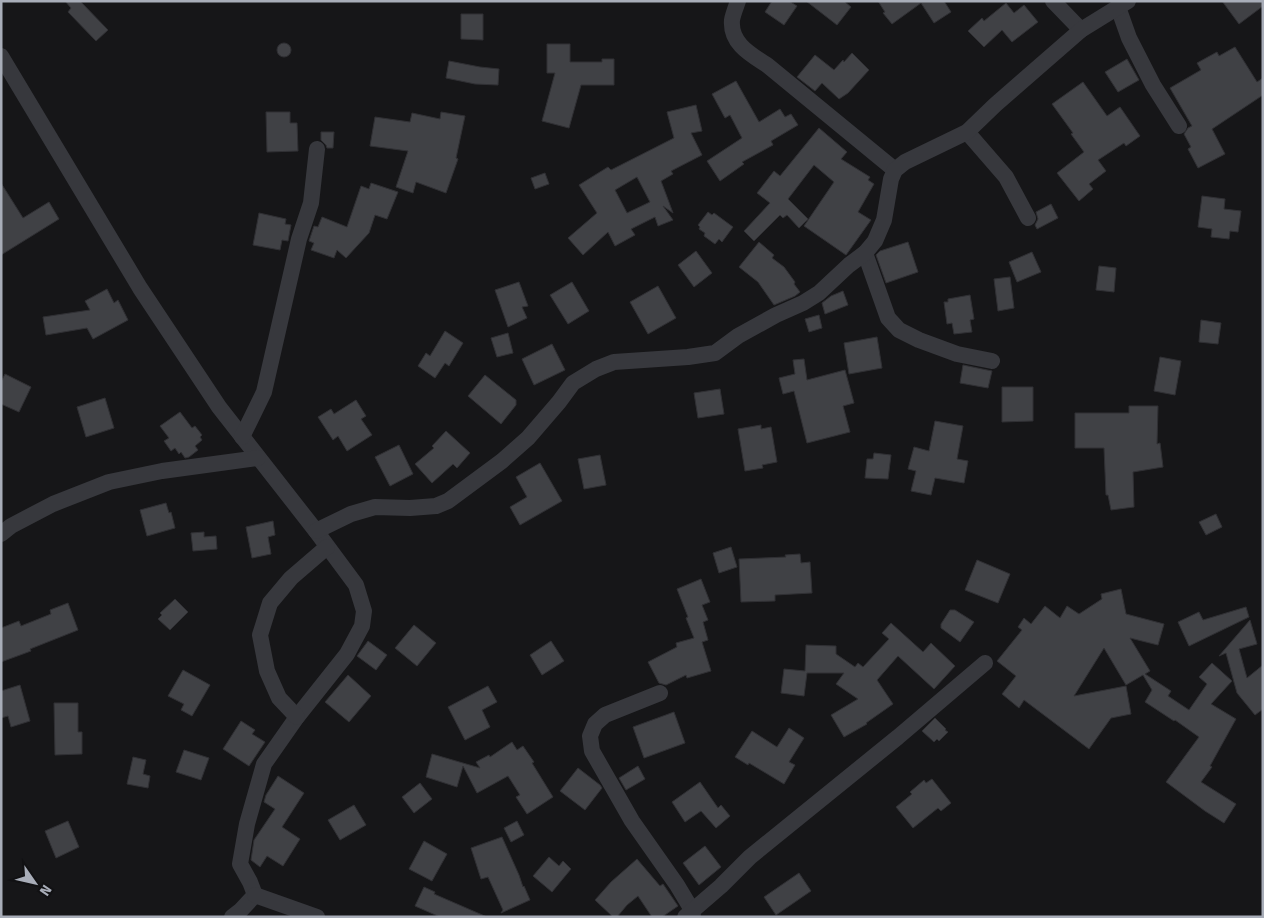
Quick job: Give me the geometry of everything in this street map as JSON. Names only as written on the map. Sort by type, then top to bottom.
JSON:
[{"type":"street","points":[[738,1],[732,20],[733,32],[744,50],[767,65],[896,170]]},
{"type":"street","points":[[1053,1],[1081,30]]},
{"type":"street","points":[[316,531],[351,514],[375,507],[410,508],[436,506],[448,501],[502,461],[528,438],[573,383],[596,369],[614,362],[688,357],[715,353],[738,336],[819,293],[865,253],[875,240],[884,220],[891,179],[896,170],[905,162],[967,132],[1081,30],[1123,4],[1129,38],[1153,85],[1180,126]]},
{"type":"street","points":[[1,56],[140,288],[219,407],[356,585],[364,611],[362,626],[347,654],[296,718],[264,764],[247,824],[240,864],[250,882],[254,895]]},
{"type":"street","points":[[967,132],[1006,178],[1028,218]]},
{"type":"street","points":[[242,437],[264,392],[299,239],[311,203],[317,149]]},
{"type":"street","points":[[865,253],[888,318],[899,330],[919,340],[957,354],[992,361]]},
{"type":"street","points":[[1,534],[10,526],[53,504],[109,482],[162,471],[258,458]]},
{"type":"street","points":[[296,718],[279,698],[267,671],[260,635],[270,604],[291,578],[328,547]]},
{"type":"street","points":[[660,693],[605,715],[595,724],[590,736],[592,751],[632,821],[677,885],[690,915],[750,857],[985,662]]},
{"type":"street","points":[[232,917],[254,895]]},
{"type":"street","points":[[254,895],[317,917]]},
{"type":"building","points":[[65,1],[80,1],[108,30],[96,41],[68,12],[71,8]]},
{"type":"building","points":[[772,1],[789,1],[797,6],[784,25],[765,12]]},
{"type":"building","points":[[806,1],[844,1],[851,7],[837,25]]},
{"type":"building","points":[[878,1],[944,1],[951,12],[934,23],[921,3],[892,24],[883,13],[885,12]]},
{"type":"building","points":[[1222,1],[1263,1],[1263,6],[1239,24]]},
{"type":"building","points":[[1006,3],[1014,13],[1024,5],[1038,22],[1012,42],[1002,30],[984,47],[968,31],[982,18],[984,21]]},
{"type":"building","points":[[461,14],[483,14],[483,40],[461,39]]},
{"type":"building","points":[[281,43],[287,43],[291,50],[287,57],[281,57],[277,53],[277,47]]},
{"type":"building","points":[[547,44],[570,44],[570,62],[602,62],[602,59],[614,59],[614,85],[581,85],[569,128],[542,121],[555,73],[547,73]]},
{"type":"building","points":[[1235,47],[1257,82],[1263,78],[1263,95],[1212,129],[1225,154],[1198,168],[1188,149],[1191,147],[1184,134],[1192,126],[1170,88],[1201,70],[1197,63],[1217,52],[1219,56]]},
{"type":"building","points":[[852,53],[869,70],[848,93],[839,99],[822,83],[815,91],[797,77],[815,55],[834,70]]},
{"type":"building","points":[[1127,59],[1139,80],[1118,92],[1105,72]]},
{"type":"building","points":[[449,61],[499,69],[498,85],[475,84],[446,78]]},
{"type":"building","points":[[736,81],[759,122],[780,109],[785,117],[791,114],[798,125],[771,141],[773,145],[742,162],[744,164],[720,181],[707,161],[742,138],[730,115],[725,118],[712,94]]},
{"type":"building","points":[[1083,82],[1107,116],[1120,107],[1140,136],[1126,146],[1124,143],[1098,160],[1106,171],[1089,184],[1093,189],[1079,201],[1057,173],[1084,152],[1052,104]]},
{"type":"building","points":[[696,105],[702,131],[691,133],[702,155],[671,171],[673,174],[661,181],[673,213],[663,206],[673,220],[658,226],[655,217],[631,229],[635,235],[615,246],[608,232],[583,255],[568,238],[597,213],[579,185],[608,167],[611,170],[674,138],[667,112]],"holes":[[[637,177],[650,202],[627,213],[615,190]]]},
{"type":"building","points":[[266,112],[290,112],[290,123],[297,123],[298,151],[267,152]]},
{"type":"building","points":[[441,112],[465,116],[456,158],[458,159],[446,193],[416,182],[413,193],[396,187],[408,151],[370,146],[375,117],[410,122],[412,113],[440,119]]},
{"type":"building","points":[[819,128],[847,152],[841,159],[870,177],[868,180],[874,184],[858,212],[871,220],[846,255],[804,226],[834,182],[814,165],[788,199],[808,219],[799,228],[787,215],[783,218],[780,215],[754,241],[744,231],[770,203],[757,193],[774,171],[780,176]]},
{"type":"building","points":[[321,132],[334,132],[333,148],[327,148],[321,140]]},
{"type":"building","points":[[545,173],[549,184],[535,189],[531,178]]},
{"type":"building","points":[[1,183],[23,218],[49,202],[59,219],[1,255]]},
{"type":"building","points":[[371,183],[398,192],[387,219],[375,215],[369,233],[346,258],[337,250],[334,258],[311,250],[314,243],[309,241],[314,226],[318,227],[322,217],[347,227],[361,186],[369,189]]},
{"type":"building","points":[[1202,196],[1225,199],[1224,209],[1241,211],[1238,232],[1230,231],[1229,239],[1211,237],[1212,229],[1198,227]]},
{"type":"building","points":[[1051,204],[1058,218],[1037,229],[1035,225],[1038,219],[1036,212]]},
{"type":"building","points":[[708,212],[712,215],[714,213],[733,227],[722,242],[719,239],[715,244],[704,236],[705,233],[699,229],[698,225]]},
{"type":"building","points":[[259,213],[286,219],[285,224],[291,225],[288,241],[282,240],[280,250],[253,245]]},
{"type":"building","points":[[759,242],[774,255],[772,258],[784,267],[795,282],[794,284],[800,292],[795,296],[774,305],[758,282],[739,267]]},
{"type":"building","points":[[908,242],[918,272],[886,283],[876,255],[880,251]]},
{"type":"building","points":[[696,251],[712,273],[694,287],[678,265]]},
{"type":"building","points":[[1032,252],[1041,272],[1017,282],[1009,262]]},
{"type":"building","points":[[1099,266],[1116,268],[1114,292],[1096,290]]},
{"type":"building","points":[[1010,277],[1014,308],[998,311],[994,279]]},
{"type":"building","points":[[519,282],[528,306],[522,307],[527,318],[508,327],[495,290]]},
{"type":"building","points":[[572,282],[589,311],[568,324],[550,295]]},
{"type":"building","points":[[658,286],[676,318],[648,334],[630,302]]},
{"type":"building","points":[[107,289],[114,303],[118,300],[128,320],[93,339],[87,328],[46,335],[43,317],[90,310],[85,301]]},
{"type":"building","points":[[843,291],[848,305],[825,314],[822,303],[831,296]]},
{"type":"building","points":[[970,295],[974,319],[970,320],[972,332],[954,334],[952,323],[947,324],[944,302],[948,302],[948,299]]},
{"type":"building","points":[[819,315],[822,328],[809,332],[805,319]]},
{"type":"building","points":[[1201,320],[1221,323],[1218,344],[1199,342]]},
{"type":"building","points":[[445,331],[463,343],[449,366],[445,363],[435,378],[418,366],[426,353],[430,356]]},
{"type":"building","points":[[508,333],[513,353],[497,357],[491,338]]},
{"type":"building","points":[[877,337],[882,368],[849,374],[844,343]]},
{"type":"building","points":[[552,344],[565,370],[534,385],[522,359]]},
{"type":"building","points":[[1160,357],[1181,361],[1175,395],[1154,391]]},
{"type":"building","points":[[804,359],[807,380],[845,370],[854,403],[843,406],[850,432],[807,443],[794,391],[783,394],[779,378],[795,374],[793,360]]},
{"type":"building","points":[[963,365],[992,371],[988,388],[960,383]]},
{"type":"building","points":[[5,374],[31,387],[19,412],[1,404],[1,382]]},
{"type":"building","points":[[485,375],[516,400],[516,405],[501,424],[468,396]]},
{"type":"building","points":[[1002,387],[1033,387],[1033,421],[1002,422]]},
{"type":"building","points":[[720,389],[724,414],[698,418],[694,393]]},
{"type":"building","points":[[105,398],[114,428],[86,437],[77,407]]},
{"type":"building","points":[[356,400],[366,416],[361,419],[372,435],[347,451],[338,436],[333,440],[318,417],[331,409],[334,414]]},
{"type":"building","points":[[1129,406],[1158,406],[1157,444],[1160,443],[1163,467],[1133,472],[1134,507],[1111,510],[1108,495],[1106,495],[1104,448],[1075,448],[1075,413],[1129,413]]},
{"type":"building","points":[[180,412],[192,428],[195,426],[202,435],[200,437],[202,440],[195,446],[198,450],[185,458],[175,448],[171,451],[164,441],[169,438],[160,426]]},
{"type":"building","points":[[935,421],[963,426],[957,459],[968,461],[964,483],[935,478],[931,495],[911,491],[916,471],[908,469],[914,447],[929,451]]},
{"type":"building","points":[[761,425],[761,429],[771,427],[777,462],[762,465],[763,468],[745,471],[738,429]]},
{"type":"building","points":[[446,431],[470,453],[457,468],[453,464],[432,483],[415,464],[434,448],[432,446]]},
{"type":"building","points":[[399,445],[413,474],[390,486],[375,457]]},
{"type":"building","points":[[874,453],[891,455],[888,479],[865,478],[867,459],[873,459]]},
{"type":"building","points":[[600,455],[606,485],[584,489],[578,459]]},
{"type":"building","points":[[540,463],[562,501],[520,525],[510,507],[527,497],[516,477]]},
{"type":"building","points":[[166,503],[169,513],[171,512],[175,528],[147,536],[140,510]]},
{"type":"building","points":[[1216,514],[1222,527],[1206,535],[1199,522]]},
{"type":"building","points":[[273,521],[275,535],[268,537],[271,554],[252,558],[246,527]]},
{"type":"building","points":[[204,532],[204,537],[216,536],[217,549],[193,551],[191,533]]},
{"type":"building","points":[[731,547],[737,567],[719,573],[713,553]]},
{"type":"building","points":[[800,554],[801,563],[810,562],[812,593],[775,595],[775,601],[741,602],[739,559],[786,557],[785,555]]},
{"type":"building","points":[[977,560],[1010,574],[998,603],[965,590]]},
{"type":"building","points":[[701,579],[710,602],[702,605],[708,620],[703,622],[708,640],[702,642],[711,671],[687,678],[686,675],[666,685],[659,683],[648,662],[677,647],[676,643],[694,638],[677,589]]},
{"type":"building","points":[[1121,589],[1126,614],[1164,624],[1158,645],[1130,638],[1150,671],[1145,674],[1171,691],[1168,696],[1189,710],[1207,684],[1199,677],[1212,663],[1232,681],[1211,704],[1236,719],[1210,766],[1212,767],[1201,782],[1236,804],[1224,823],[1166,782],[1199,737],[1145,702],[1152,690],[1143,675],[1126,685],[1104,648],[1074,696],[1126,686],[1131,714],[1111,718],[1089,749],[1024,700],[1019,708],[1002,694],[1016,676],[997,661],[1022,630],[1018,627],[1024,618],[1031,624],[1045,606],[1060,618],[1067,606],[1079,614],[1102,599],[1101,594]]},
{"type":"building","points":[[175,599],[188,612],[170,630],[158,619],[162,615],[160,613]]},
{"type":"building","points":[[68,603],[78,630],[1,662],[1,628],[19,621],[21,626],[51,614],[50,610]]},
{"type":"building","points":[[1246,607],[1249,617],[1189,646],[1178,622],[1199,612],[1203,620]]},
{"type":"building","points":[[950,610],[955,610],[974,622],[960,642],[941,628],[941,624]]},
{"type":"building","points":[[1250,620],[1257,644],[1239,649],[1247,678],[1263,665],[1263,709],[1255,715],[1237,693],[1226,653],[1219,656]]},
{"type":"building","points":[[891,623],[923,652],[931,643],[955,666],[934,689],[898,656],[877,680],[893,704],[867,724],[844,737],[831,715],[858,699],[836,684],[844,673],[807,673],[804,696],[781,693],[784,669],[805,671],[806,645],[836,646],[836,654],[855,667],[858,663],[863,667],[889,639],[882,633]]},
{"type":"building","points":[[414,625],[436,643],[417,666],[395,648]]},
{"type":"building","points":[[368,641],[387,655],[376,670],[357,656]]},
{"type":"building","points":[[551,641],[564,661],[542,675],[530,655]]},
{"type":"building","points":[[183,670],[210,685],[192,716],[181,710],[184,704],[168,696]]},
{"type":"building","points":[[348,675],[371,696],[349,722],[325,702]]},
{"type":"building","points":[[20,685],[30,721],[11,727],[8,716],[1,718],[1,691]]},
{"type":"building","points":[[488,686],[497,702],[482,710],[490,727],[465,740],[448,707]]},
{"type":"building","points":[[54,703],[78,703],[78,732],[82,732],[82,754],[55,755]]},
{"type":"building","points":[[674,712],[685,743],[644,758],[633,727]]},
{"type":"building","points":[[935,718],[948,732],[939,741],[937,739],[934,742],[922,731]]},
{"type":"building","points":[[241,721],[255,730],[252,734],[265,742],[249,766],[223,749]]},
{"type":"building","points":[[789,728],[804,738],[789,762],[795,765],[784,784],[749,763],[748,765],[735,757],[752,731],[777,747]]},
{"type":"building","points":[[512,742],[517,750],[523,746],[553,797],[527,814],[516,797],[520,795],[508,776],[477,793],[463,766],[457,787],[426,777],[432,754],[480,768],[476,762],[489,755],[490,757]]},
{"type":"building","points":[[184,750],[209,758],[201,780],[176,772]]},
{"type":"building","points":[[133,757],[146,760],[143,774],[150,776],[148,788],[127,784]]},
{"type":"building","points":[[638,766],[645,779],[626,790],[619,778]]},
{"type":"building","points":[[578,768],[602,788],[585,810],[560,791]]},
{"type":"building","points":[[278,776],[304,793],[282,827],[300,839],[283,866],[267,856],[260,867],[251,860],[254,840],[275,809],[264,802],[266,795]]},
{"type":"building","points":[[932,779],[951,803],[941,811],[938,808],[913,828],[896,807],[912,794],[910,792],[924,780],[926,783]]},
{"type":"building","points":[[700,782],[718,808],[721,805],[730,816],[716,828],[701,811],[685,822],[672,802]]},
{"type":"building","points":[[420,783],[432,799],[414,813],[402,797]]},
{"type":"building","points":[[354,805],[366,825],[340,840],[328,820]]},
{"type":"building","points":[[68,821],[79,847],[56,858],[45,831]]},
{"type":"building","points":[[517,821],[524,835],[511,842],[504,828]]},
{"type":"building","points":[[502,837],[530,900],[501,913],[503,910],[488,877],[481,879],[471,848]]},
{"type":"building","points":[[424,841],[447,854],[432,881],[409,869]]},
{"type":"building","points":[[705,846],[721,867],[699,885],[683,863]]},
{"type":"building","points":[[549,857],[559,866],[563,861],[571,869],[552,892],[533,876]]},
{"type":"building","points":[[637,859],[660,886],[663,884],[678,906],[662,917],[652,917],[638,896],[617,917],[613,917],[595,900],[611,882]]},
{"type":"building","points":[[799,873],[811,891],[776,915],[764,897]]},
{"type":"building","points":[[424,887],[435,892],[434,894],[487,917],[440,917],[415,906]]}]
